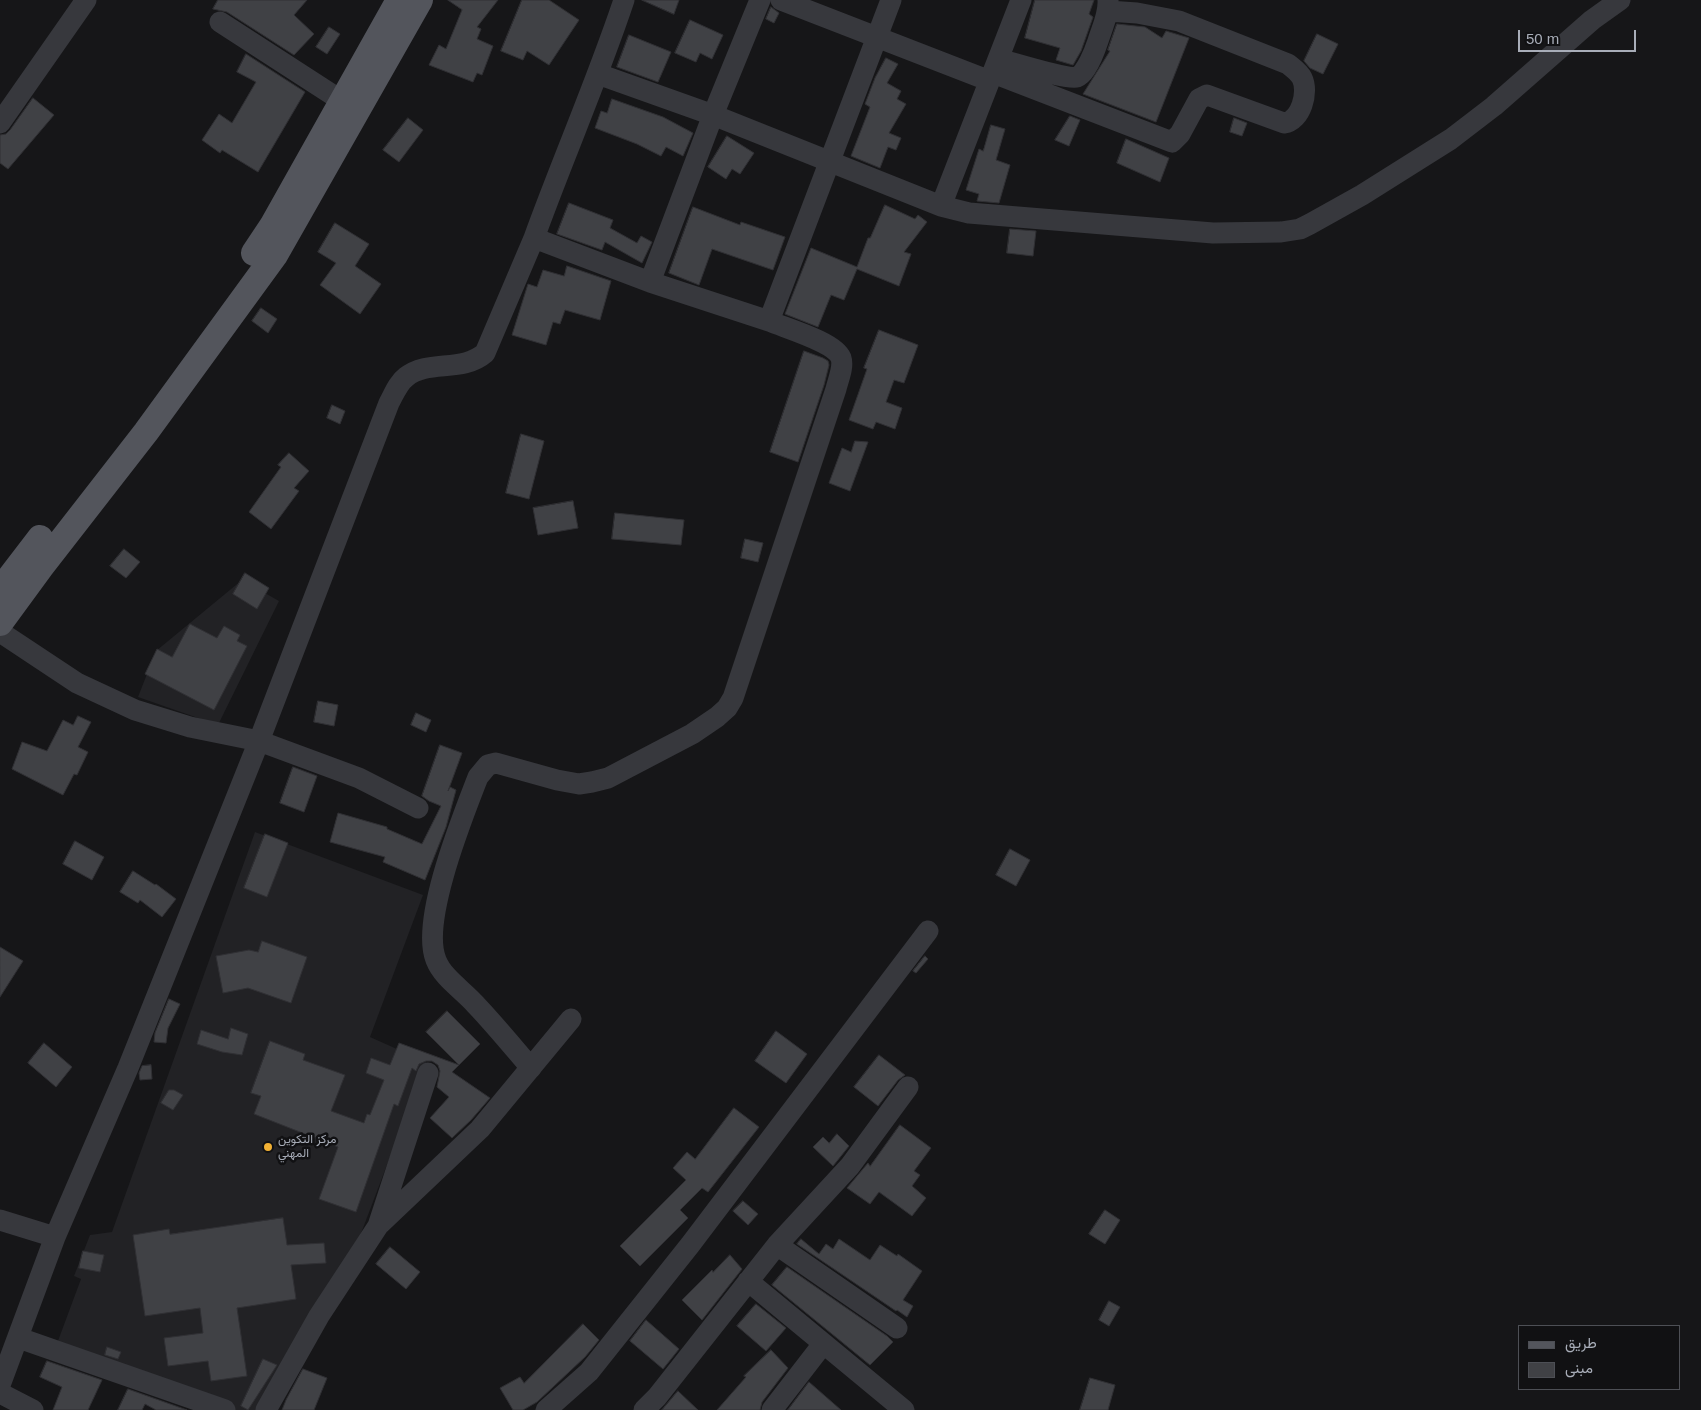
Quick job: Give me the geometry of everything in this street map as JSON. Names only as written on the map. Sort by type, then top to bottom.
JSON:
[{"type":"main road","points":[[0,590],[131,423],[258,248],[399,0]]},
{"type":"main road","points":[[0,623],[146,432],[275,255],[420,0]]},
{"type":"street","points":[[0,123],[86,0]]},
{"type":"street","points":[[0,1385],[55,1237],[128,1068],[259,740],[389,403],[405,377],[413,372],[426,368],[471,362],[485,353],[534,238],[598,74],[624,0]]},
{"type":"street","points":[[650,282],[713,115],[760,0]]},
{"type":"street","points":[[781,0],[877,38],[994,71],[1172,142],[1180,134],[1199,99],[1204,96],[1284,123],[1291,121],[1297,114],[1305,94],[1300,74],[1288,64],[1172,19],[1137,13],[1108,5],[1093,54],[1083,72],[1077,77],[1044,72],[994,71]]},
{"type":"street","points":[[769,321],[891,0]]},
{"type":"street","points":[[941,206],[1021,0]]},
{"type":"street","points":[[598,74],[713,115],[941,206],[969,213],[1212,233],[1280,232],[1300,229],[1310,224],[1362,195],[1451,139],[1494,106],[1592,20],[1620,0]]},
{"type":"street","points":[[220,22],[342,100]]},
{"type":"street","points":[[531,1068],[475,1003],[439,967],[435,958],[432,938],[438,895],[454,843],[478,777],[488,765],[496,763],[557,780],[579,784],[608,778],[692,734],[727,708],[733,698],[764,608],[836,389],[842,364],[838,352],[828,344],[769,321],[650,282],[534,238]]},
{"type":"street","points":[[0,632],[77,683],[135,710],[190,727],[259,740],[359,778],[418,808]]},
{"type":"street","points":[[546,1410],[590,1372],[690,1246],[928,930]]},
{"type":"street","points":[[266,1410],[319,1316],[378,1226],[480,1129],[571,1018]]},
{"type":"street","points":[[378,1226],[428,1074]]},
{"type":"street","points":[[644,1410],[777,1246],[850,1166],[908,1087]]},
{"type":"street","points":[[0,1220],[55,1237]]},
{"type":"street","points":[[777,1246],[897,1328]]},
{"type":"street","points":[[748,1281],[904,1410]]},
{"type":"street","points":[[18,1338],[225,1410]]},
{"type":"street","points":[[772,1410],[824,1344]]},
{"type":"street","points":[[0,1393],[33,1410]]},
{"type":"shaded area","points":[[242,580],[279,601],[218,725],[138,697],[156,651]]},
{"type":"shaded area","name":"مركز التكوين المهني","points":[[255,832],[423,895],[370,1037],[426,1062],[360,1236],[257,1410],[207,1410],[52,1357],[81,1279],[74,1276],[90,1235],[112,1232]]},
{"type":"building","points":[[218,0],[307,0],[294,15],[314,34],[294,55],[227,12],[213,9]]},
{"type":"building","points":[[448,0],[498,0],[477,27],[481,29],[477,39],[493,46],[482,75],[477,73],[473,82],[429,65],[439,45],[446,49],[462,10]]},
{"type":"building","points":[[522,0],[549,0],[579,20],[549,65],[527,51],[523,60],[501,51]]},
{"type":"building","points":[[642,0],[679,0],[674,14]]},
{"type":"building","points":[[1035,0],[1094,0],[1089,14],[1093,17],[1081,51],[1073,65],[1056,60],[1060,48],[1025,38]]},
{"type":"building","points":[[771,7],[779,13],[774,23],[766,19]]},
{"type":"building","points":[[690,20],[723,35],[712,59],[700,53],[696,62],[675,53]]},
{"type":"building","points":[[1117,24],[1145,27],[1162,38],[1166,31],[1189,38],[1156,122],[1083,94],[1110,51],[1108,50]]},
{"type":"building","points":[[329,27],[340,34],[327,54],[316,47]]},
{"type":"building","points":[[1317,34],[1338,44],[1323,74],[1310,68],[1304,61]]},
{"type":"building","points":[[629,35],[671,52],[658,82],[617,67]]},
{"type":"building","points":[[246,54],[305,92],[258,172],[222,150],[220,153],[202,140],[219,114],[232,123],[256,82],[237,72]]},
{"type":"building","points":[[886,58],[898,64],[887,83],[901,91],[897,99],[906,104],[889,133],[901,138],[896,150],[888,147],[880,168],[851,156],[870,107],[865,104],[875,78]]},
{"type":"building","points":[[33,98],[54,115],[8,169],[0,163],[0,135],[6,134],[10,130]]},
{"type":"building","points":[[612,99],[663,117],[693,133],[683,156],[666,147],[661,156],[637,144],[595,128],[601,111],[607,113]]},
{"type":"building","points":[[1070,116],[1080,120],[1069,146],[1055,140]]},
{"type":"building","points":[[408,118],[423,130],[399,162],[383,150]]},
{"type":"building","points":[[1234,118],[1247,123],[1242,136],[1230,132]]},
{"type":"building","points":[[991,125],[1005,129],[996,160],[1010,165],[999,203],[977,201],[979,194],[966,190],[979,149],[983,151]]},
{"type":"building","points":[[727,136],[754,153],[740,174],[732,169],[726,179],[708,167]]},
{"type":"building","points":[[1126,139],[1169,158],[1160,182],[1117,163]]},
{"type":"building","points":[[569,203],[613,220],[610,228],[637,243],[641,236],[652,242],[642,263],[605,242],[602,250],[557,234]]},
{"type":"building","points":[[885,205],[915,219],[918,215],[927,222],[904,252],[911,254],[899,286],[857,269],[844,300],[831,295],[818,327],[785,314],[811,248],[857,267],[868,238],[870,238]]},
{"type":"building","points":[[693,207],[740,225],[741,222],[785,237],[773,270],[712,249],[699,285],[669,273]]},
{"type":"building","points":[[335,223],[369,244],[355,266],[381,284],[360,314],[320,285],[336,263],[318,252]]},
{"type":"building","points":[[1010,229],[1036,231],[1033,256],[1007,253]]},
{"type":"building","points":[[567,266],[611,281],[600,320],[565,310],[560,324],[553,322],[546,345],[512,335],[528,284],[537,287],[543,270],[564,276]]},
{"type":"building","points":[[261,308],[277,319],[268,333],[252,321]]},
{"type":"building","points":[[879,330],[918,345],[904,383],[894,380],[886,402],[902,408],[895,429],[876,422],[873,429],[849,420],[867,369],[864,368]]},
{"type":"building","points":[[804,351],[823,358],[828,361],[829,365],[798,462],[770,452]]},
{"type":"building","points":[[332,405],[345,411],[340,424],[327,418]]},
{"type":"building","points":[[521,434],[544,441],[529,499],[506,493]]},
{"type":"building","points":[[855,441],[868,442],[850,491],[829,483],[842,448],[851,452]]},
{"type":"building","points":[[289,453],[309,471],[294,488],[299,491],[271,529],[249,512],[281,467],[278,465]]},
{"type":"building","points":[[573,501],[578,528],[538,535],[533,508]]},
{"type":"building","points":[[615,513],[684,520],[681,545],[612,539]]},
{"type":"building","points":[[745,539],[763,543],[758,562],[741,558]]},
{"type":"building","points":[[124,549],[140,562],[126,578],[110,566]]},
{"type":"building","points":[[245,573],[269,588],[257,609],[233,594]]},
{"type":"building","points":[[190,624],[217,638],[224,626],[240,635],[237,641],[247,646],[214,710],[145,674],[157,649],[172,657]]},
{"type":"building","points":[[318,701],[338,705],[334,726],[314,722]]},
{"type":"building","points":[[416,713],[431,720],[426,732],[411,725]]},
{"type":"building","points":[[78,716],[91,722],[78,747],[88,752],[77,775],[74,774],[63,795],[12,769],[22,742],[47,751],[63,720],[73,725]]},
{"type":"building","points":[[440,745],[462,753],[448,791],[450,787],[456,790],[446,827],[425,880],[383,862],[385,857],[330,842],[338,813],[387,827],[387,829],[422,844],[441,806],[422,796]]},
{"type":"building","points":[[293,767],[317,776],[304,812],[280,803]]},
{"type":"building","points":[[265,834],[288,843],[267,897],[244,888]]},
{"type":"building","points":[[75,841],[104,857],[92,880],[63,864]]},
{"type":"building","points":[[1010,849],[1030,860],[1016,886],[996,875]]},
{"type":"building","points":[[133,871],[156,884],[176,899],[162,917],[140,900],[138,903],[120,892]]},
{"type":"building","points":[[262,941],[307,957],[291,1003],[248,988],[223,993],[216,956],[249,950],[258,952]]},
{"type":"building","points":[[0,947],[23,961],[0,997]]},
{"type":"building","points":[[925,956],[928,959],[916,973],[913,971]]},
{"type":"building","points":[[169,999],[180,1004],[168,1028],[166,1043],[154,1042],[155,1033]]},
{"type":"building","points":[[447,1011],[480,1044],[459,1065],[426,1032]]},
{"type":"building","points":[[231,1028],[248,1034],[242,1055],[222,1052],[197,1044],[201,1030],[228,1039]]},
{"type":"building","points":[[776,1031],[807,1054],[786,1083],[755,1061]]},
{"type":"building","points":[[270,1041],[305,1054],[303,1060],[345,1075],[331,1111],[364,1123],[367,1114],[370,1115],[384,1080],[366,1073],[371,1058],[390,1065],[399,1043],[459,1065],[452,1072],[490,1098],[452,1138],[430,1118],[449,1097],[437,1087],[440,1071],[438,1065],[432,1061],[426,1061],[419,1064],[416,1071],[412,1068],[398,1106],[394,1104],[356,1212],[319,1199],[338,1147],[254,1114],[261,1096],[251,1093]]},
{"type":"building","points":[[44,1043],[72,1067],[56,1087],[28,1063]]},
{"type":"building","points":[[879,1055],[905,1075],[898,1080],[878,1106],[854,1087]]},
{"type":"building","points":[[151,1065],[152,1079],[140,1080],[139,1073],[142,1066]]},
{"type":"building","points":[[169,1090],[174,1090],[183,1095],[173,1110],[161,1103]]},
{"type":"building","points":[[734,1108],[759,1127],[708,1192],[702,1188],[680,1210],[688,1218],[640,1266],[620,1246],[686,1180],[673,1168],[687,1152],[695,1159]]},
{"type":"building","points":[[900,1125],[931,1148],[914,1171],[920,1175],[912,1186],[926,1198],[912,1216],[879,1192],[870,1204],[847,1188],[868,1163],[870,1166]]},
{"type":"building","points":[[837,1134],[849,1146],[833,1166],[813,1147],[823,1137],[829,1143]]},
{"type":"building","points":[[743,1201],[758,1214],[748,1225],[733,1211]]},
{"type":"building","points":[[1105,1210],[1120,1220],[1105,1244],[1089,1234]]},
{"type":"building","points":[[283,1218],[287,1245],[324,1243],[326,1263],[291,1265],[296,1299],[237,1308],[247,1376],[211,1381],[208,1361],[168,1366],[164,1338],[203,1333],[200,1308],[145,1316],[133,1235],[169,1229],[170,1234]]},
{"type":"building","points":[[801,1239],[819,1254],[826,1244],[833,1249],[839,1239],[870,1260],[880,1245],[897,1256],[898,1254],[922,1271],[903,1300],[913,1306],[907,1317],[797,1244]]},
{"type":"building","points":[[390,1247],[420,1272],[406,1289],[376,1264]]},
{"type":"building","points":[[83,1251],[104,1255],[100,1272],[79,1268]]},
{"type":"building","points":[[730,1255],[742,1269],[702,1320],[682,1300]]},
{"type":"building","points":[[787,1267],[893,1342],[870,1365],[772,1285]]},
{"type":"building","points":[[1109,1301],[1120,1307],[1109,1326],[1099,1320]]},
{"type":"building","points":[[756,1304],[786,1328],[766,1351],[737,1326]]},
{"type":"building","points":[[646,1320],[679,1349],[663,1369],[630,1341]]},
{"type":"building","points":[[583,1324],[599,1340],[585,1357],[537,1402],[523,1410],[513,1410],[500,1388],[520,1377],[524,1383]]},
{"type":"building","points":[[107,1347],[121,1352],[118,1359],[105,1355]]},
{"type":"building","points":[[771,1350],[788,1368],[762,1402],[760,1410],[717,1410],[746,1377],[744,1376]]},
{"type":"building","points":[[263,1359],[277,1365],[248,1410],[241,1406]]},
{"type":"building","points":[[47,1361],[102,1380],[88,1410],[53,1410],[62,1387],[40,1377]]},
{"type":"building","points":[[303,1369],[327,1378],[314,1410],[282,1410],[286,1400]]},
{"type":"building","points":[[1090,1378],[1115,1385],[1108,1410],[1080,1410]]},
{"type":"building","points":[[809,1382],[841,1410],[788,1410]]},
{"type":"building","points":[[128,1389],[187,1410],[156,1410],[145,1404],[142,1410],[118,1410]]},
{"type":"building","points":[[678,1391],[698,1410],[662,1410]]},
{"type":"place","name":"مركز التكوين المهني","points":[[268,1147]]}]
